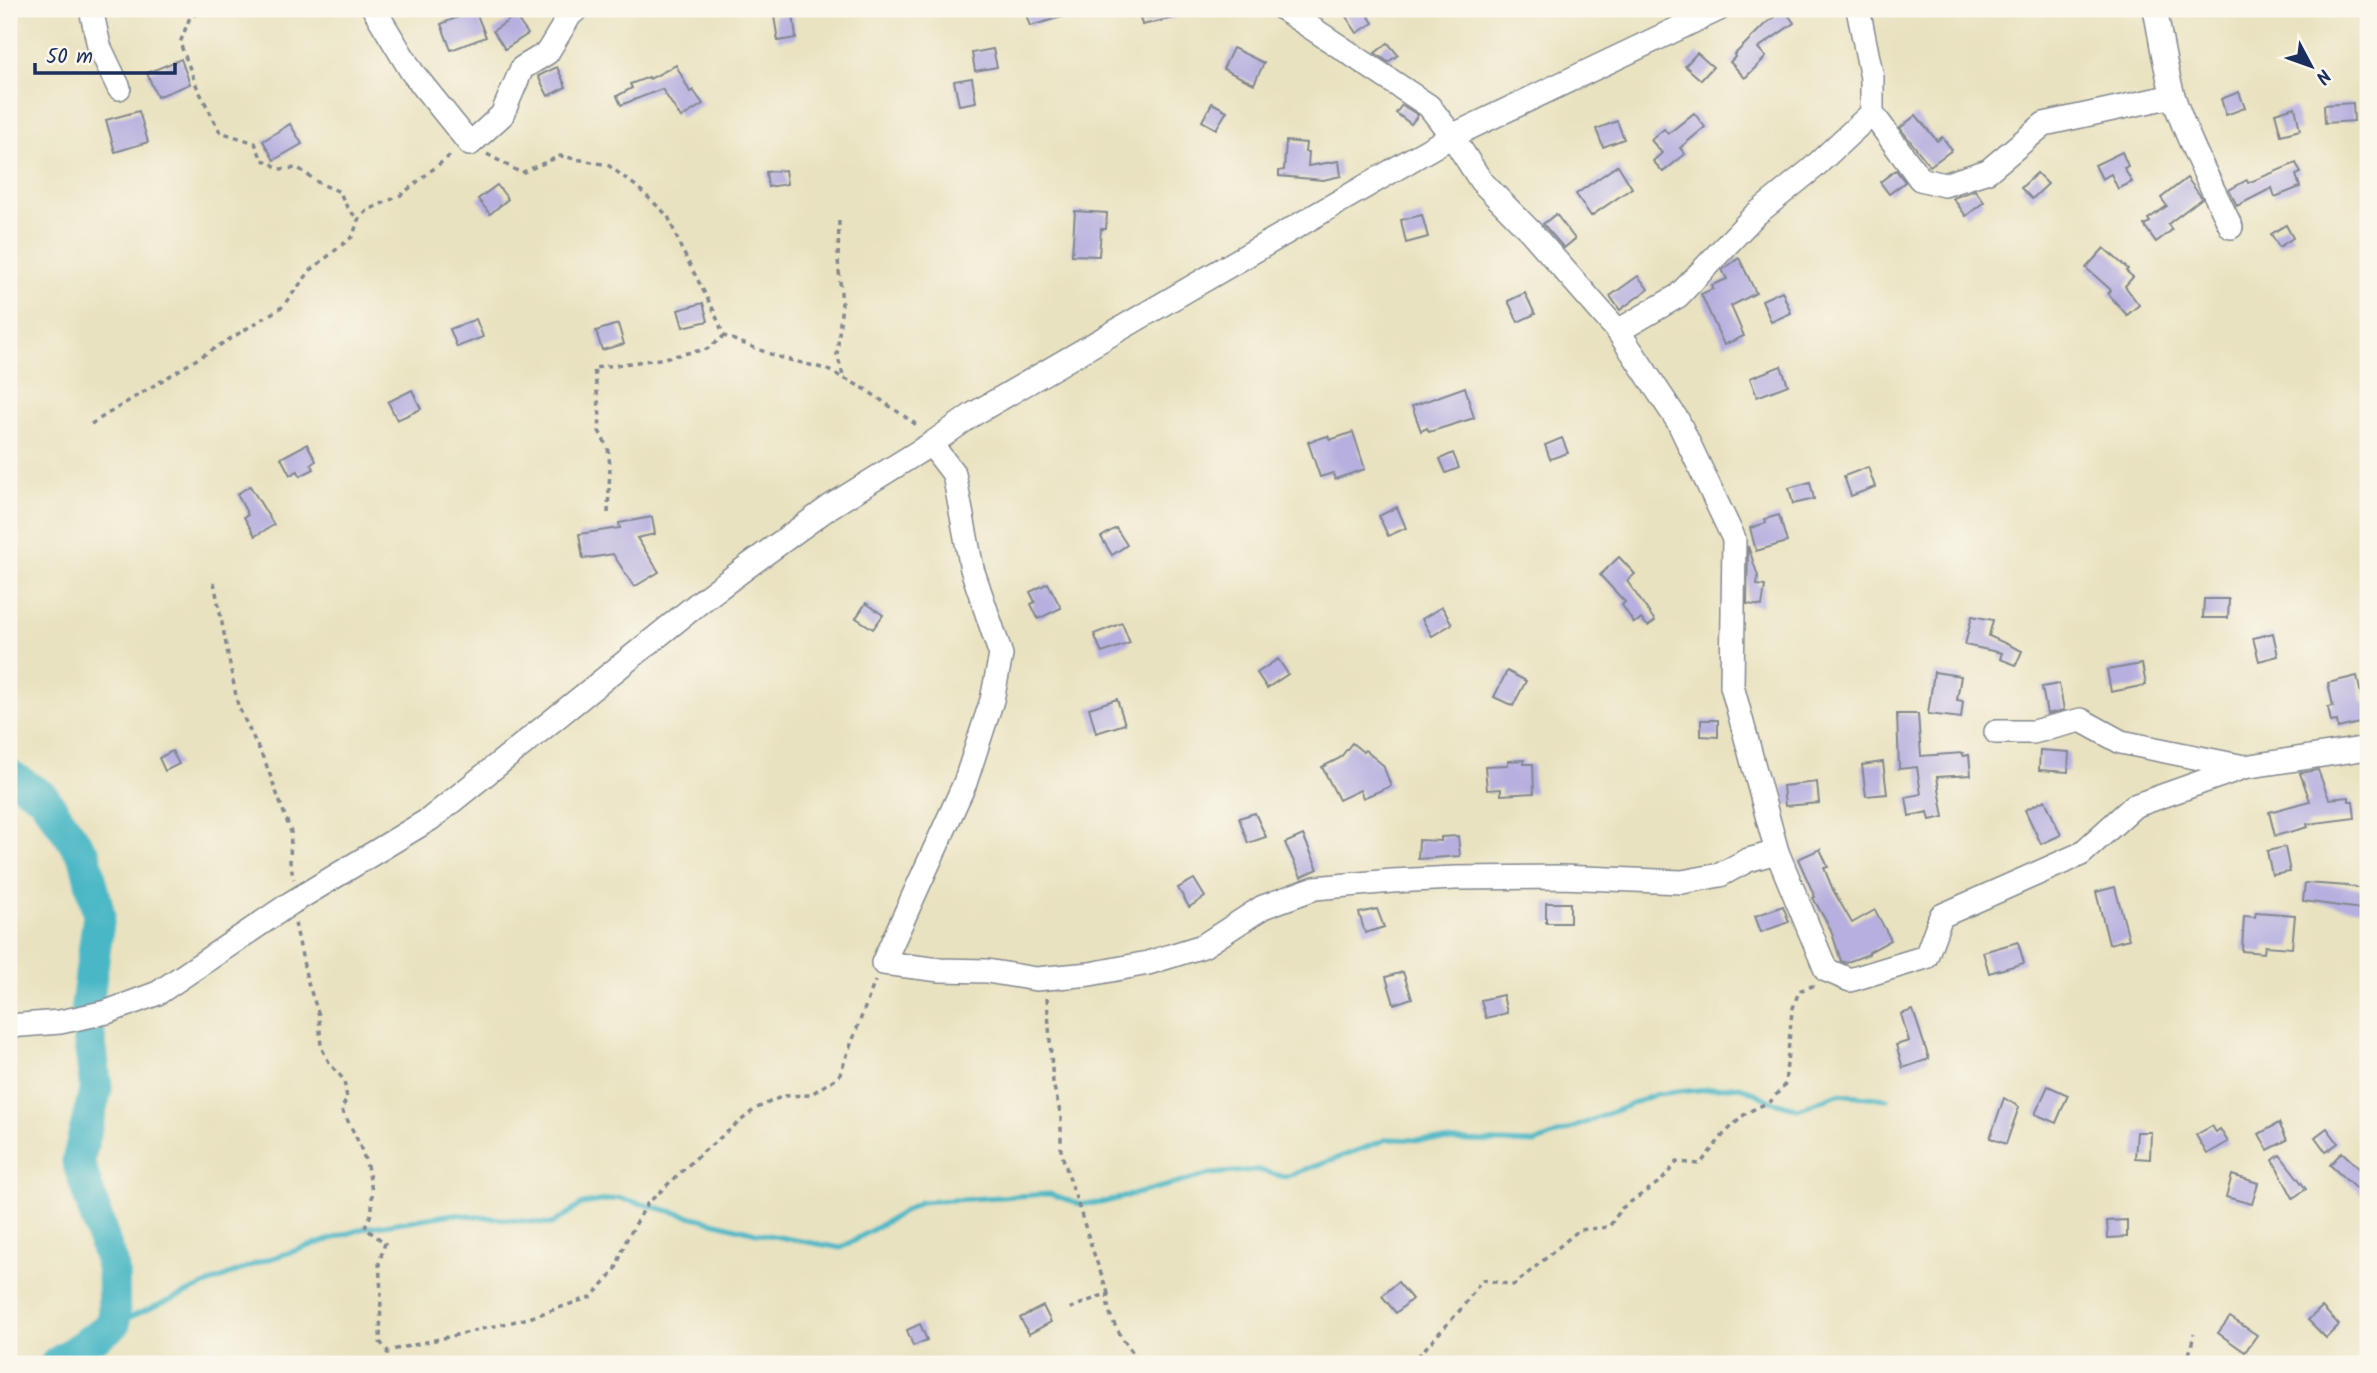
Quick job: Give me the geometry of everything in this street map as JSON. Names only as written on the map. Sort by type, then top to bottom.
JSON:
[{"type":"street","points":[[91,9],[99,46],[119,88]]},
{"type":"street","points":[[374,9],[412,72],[470,144],[502,114],[522,68],[547,53],[570,15],[577,9]]},
{"type":"street","points":[[1283,9],[1429,106],[1481,181],[1531,232],[1618,331],[1678,421],[1734,539],[1732,686],[1777,852],[1826,970],[1850,981],[1926,957],[1941,916],[2081,854],[2134,806],[2244,767],[2368,748]]},
{"type":"street","points":[[9,1026],[61,1022],[107,1012],[158,993],[295,901],[430,820],[710,595],[831,506],[931,444],[972,415],[1452,136],[1719,9]]},
{"type":"street","points":[[1858,9],[1872,78],[1872,113],[1920,179],[1944,185],[1988,172],[2044,124],[2173,96]]},
{"type":"street","points":[[2155,9],[2165,67],[2183,125],[2231,227]]},
{"type":"street","points":[[1618,331],[1678,296],[1755,215],[1812,169],[1872,113]]},
{"type":"street","points":[[931,444],[954,474],[972,569],[1002,655],[992,700],[965,783],[883,962],[940,970],[987,971],[1037,979],[1090,974],[1148,963],[1203,946],[1263,907],[1315,888],[1455,878],[1561,877],[1682,882],[1720,876],[1748,860],[1777,852]]},
{"type":"street","points":[[1996,732],[2033,732],[2081,720],[2122,741],[2244,767]]},
{"type":"path","points":[[207,9],[190,17],[180,43],[197,87],[220,132],[255,143],[262,160],[270,162],[278,169],[298,169],[319,184],[340,192],[345,204],[358,220]]},
{"type":"path","points":[[91,424],[282,307],[312,270],[352,236],[358,220],[368,210],[401,195],[455,151],[470,144],[521,173],[561,156],[608,165],[668,216],[724,336],[778,357],[826,369],[844,378],[865,389],[914,423],[931,444]]},
{"type":"path","points":[[839,221],[838,260],[842,303],[837,355],[844,378]]},
{"type":"path","points":[[608,513],[610,466],[608,448],[599,431],[600,416],[594,368],[707,349],[724,336]]},
{"type":"path","points":[[214,582],[238,706],[266,764],[291,832],[290,862],[295,901],[307,980],[319,1015],[321,1047],[330,1064],[344,1080],[347,1099],[341,1109],[353,1129],[370,1174],[372,1209],[365,1228],[385,1244],[379,1263],[382,1292],[380,1342],[388,1352]]},
{"type":"path","points":[[388,1352],[529,1318],[591,1297],[615,1271],[626,1241],[646,1204],[697,1157],[755,1109],[783,1096],[810,1095],[839,1076],[859,1018],[883,962]]},
{"type":"path","points":[[1411,1364],[1462,1308],[1482,1280],[1514,1285],[1579,1230],[1609,1227],[1622,1208],[1662,1180],[1677,1163],[1700,1164],[1724,1134],[1746,1113],[1770,1101],[1785,1084],[1792,1010],[1799,991],[1820,982],[1826,970]]},
{"type":"path","points":[[1047,978],[1048,1029],[1062,1152],[1108,1293],[1107,1303],[1116,1328],[1141,1364]]},
{"type":"path","points":[[1066,1310],[1108,1293]]},
{"type":"path","points":[[2187,1364],[2194,1334]]},
{"type":"path","points":[[384,1364],[388,1352]]},
{"type":"building","points":[[1024,9],[1075,9],[1076,13],[1030,26]]},
{"type":"building","points":[[1138,9],[1186,9],[1187,15],[1142,25]]},
{"type":"building","points":[[1341,9],[1364,9],[1373,23],[1357,33]]},
{"type":"building","points":[[475,10],[486,37],[451,50],[441,24]]},
{"type":"building","points":[[1785,10],[1794,23],[1758,48],[1766,57],[1745,78],[1730,62],[1734,55],[1765,24]]},
{"type":"building","points":[[793,13],[796,38],[778,41],[774,16]]},
{"type":"building","points":[[515,16],[528,34],[505,49],[493,31]]},
{"type":"building","points":[[1388,43],[1398,55],[1388,62],[1375,53]]},
{"type":"building","points":[[1233,48],[1264,63],[1254,84],[1223,69]]},
{"type":"building","points":[[993,49],[997,67],[975,71],[972,53]]},
{"type":"building","points":[[1697,53],[1713,67],[1701,80],[1685,66]]},
{"type":"building","points":[[181,59],[190,84],[157,97],[147,73]]},
{"type":"building","points":[[676,65],[690,92],[693,90],[703,104],[681,118],[662,89],[621,105],[617,96],[632,88],[630,84],[649,77],[650,79]]},
{"type":"building","points":[[557,67],[566,87],[548,96],[538,76]]},
{"type":"building","points":[[972,78],[976,102],[959,105],[954,81]]},
{"type":"building","points":[[2239,92],[2245,108],[2226,115],[2221,99]]},
{"type":"building","points":[[1212,103],[1227,111],[1216,129],[1202,121]]},
{"type":"building","points":[[2353,103],[2354,121],[2325,123],[2324,105]]},
{"type":"building","points":[[1402,105],[1418,115],[1411,124],[1396,113]]},
{"type":"building","points":[[2295,107],[2300,130],[2281,135],[2275,113]]},
{"type":"building","points":[[139,111],[148,142],[115,152],[106,120]]},
{"type":"building","points":[[1694,113],[1705,127],[1680,148],[1685,154],[1663,172],[1653,161],[1662,153],[1651,140],[1664,129],[1668,134]]},
{"type":"building","points":[[1916,115],[1937,141],[1942,137],[1952,150],[1930,166],[1900,128]]},
{"type":"building","points":[[1617,121],[1624,139],[1603,147],[1596,129]]},
{"type":"building","points":[[290,124],[302,144],[274,160],[263,141]]},
{"type":"building","points":[[1286,141],[1306,143],[1305,152],[1309,152],[1308,166],[1339,161],[1341,176],[1323,180],[1279,176],[1279,171],[1284,170]]},
{"type":"building","points":[[2122,152],[2128,166],[2124,168],[2132,182],[2118,189],[2111,174],[2102,179],[2095,165]]},
{"type":"building","points":[[2296,163],[2301,173],[2296,175],[2300,187],[2275,197],[2272,188],[2237,206],[2229,190],[2247,180],[2248,183]]},
{"type":"building","points":[[1618,165],[1632,188],[1591,216],[1576,194]]},
{"type":"building","points":[[785,170],[787,184],[768,187],[766,172]]},
{"type":"building","points":[[1896,170],[1905,182],[1889,194],[1880,182]]},
{"type":"building","points":[[2037,173],[2048,184],[2032,199],[2021,188]]},
{"type":"building","points":[[2187,178],[2202,198],[2168,224],[2172,230],[2156,242],[2144,225],[2167,206],[2161,198]]},
{"type":"building","points":[[497,185],[508,199],[490,214],[478,199]]},
{"type":"building","points":[[1975,190],[1984,202],[1966,216],[1953,198]]},
{"type":"building","points":[[1075,211],[1107,213],[1106,229],[1101,229],[1099,256],[1072,255]]},
{"type":"building","points":[[1556,214],[1575,239],[1564,248],[1543,224]]},
{"type":"building","points":[[1422,215],[1428,237],[1406,243],[1401,220]]},
{"type":"building","points":[[2286,225],[2293,238],[2279,247],[2271,234]]},
{"type":"building","points":[[2104,248],[2128,269],[2126,271],[2133,277],[2125,286],[2139,305],[2127,315],[2108,294],[2111,290],[2086,268]]},
{"type":"building","points":[[1739,258],[1756,293],[1731,306],[1744,336],[1724,345],[1701,294],[1713,289],[1712,285],[1727,279],[1722,270]]},
{"type":"building","points":[[1638,276],[1648,289],[1620,310],[1610,296]]},
{"type":"building","points":[[1782,291],[1791,313],[1771,322],[1762,300]]},
{"type":"building","points":[[1525,293],[1535,314],[1518,322],[1508,301]]},
{"type":"building","points":[[703,303],[708,321],[683,327],[678,310]]},
{"type":"building","points":[[476,319],[483,337],[457,347],[450,329]]},
{"type":"building","points":[[618,324],[624,344],[602,350],[596,331]]},
{"type":"building","points":[[1781,366],[1788,385],[1757,397],[1750,378]]},
{"type":"building","points":[[1465,387],[1474,418],[1429,432],[1427,428],[1421,431],[1412,406]]},
{"type":"building","points":[[412,390],[421,409],[397,420],[388,402]]},
{"type":"building","points":[[1353,432],[1365,469],[1335,479],[1333,473],[1320,477],[1308,442],[1328,436],[1330,440]]},
{"type":"building","points":[[1562,438],[1568,453],[1550,459],[1545,445]]},
{"type":"building","points":[[307,444],[316,461],[311,464],[314,469],[300,476],[298,471],[290,475],[281,458]]},
{"type":"building","points":[[1453,453],[1459,468],[1446,473],[1440,459]]},
{"type":"building","points":[[1868,467],[1875,487],[1851,496],[1844,476]]},
{"type":"building","points":[[1810,482],[1814,499],[1793,504],[1789,488]]},
{"type":"building","points":[[250,486],[274,525],[255,536],[244,517],[248,515],[237,494]]},
{"type":"building","points":[[1397,507],[1406,528],[1388,536],[1379,516]]},
{"type":"building","points":[[1779,515],[1787,542],[1756,551],[1750,528]]},
{"type":"building","points":[[652,517],[655,534],[637,538],[659,572],[634,587],[613,554],[583,559],[579,534],[620,528],[619,523]]},
{"type":"building","points":[[1116,528],[1127,545],[1112,555],[1101,537]]},
{"type":"building","points":[[1748,546],[1758,576],[1757,585],[1765,586],[1762,606],[1747,604]]},
{"type":"building","points":[[1619,557],[1635,574],[1627,581],[1655,621],[1648,626],[1641,619],[1634,623],[1622,605],[1625,602],[1600,575]]},
{"type":"building","points":[[1048,583],[1061,608],[1038,619],[1031,604],[1035,602],[1030,592]]},
{"type":"building","points":[[2204,599],[2229,599],[2228,618],[2203,618]]},
{"type":"building","points":[[866,603],[883,615],[873,629],[856,618]]},
{"type":"building","points":[[1442,607],[1452,624],[1432,636],[1422,619]]},
{"type":"building","points":[[1972,616],[1993,620],[1989,636],[2022,651],[2016,665],[2000,659],[2002,653],[1965,645]]},
{"type":"building","points":[[1122,623],[1130,643],[1102,653],[1094,634]]},
{"type":"building","points":[[2273,633],[2278,656],[2259,661],[2253,638]]},
{"type":"building","points":[[1278,659],[1288,674],[1267,688],[1257,673]]},
{"type":"building","points":[[2142,664],[2146,685],[2111,692],[2107,670]]},
{"type":"building","points":[[1507,671],[1526,681],[1513,706],[1494,697]]},
{"type":"building","points":[[1934,672],[1961,676],[1957,700],[1963,701],[1961,718],[1928,714]]},
{"type":"building","points":[[2357,676],[2363,703],[2368,702],[2368,721],[2338,728],[2337,721],[2331,722],[2328,707],[2333,706],[2328,683]]},
{"type":"building","points":[[2059,684],[2064,710],[2047,714],[2042,687]]},
{"type":"building","points":[[1117,699],[1125,724],[1096,733],[1089,708]]},
{"type":"building","points":[[1897,714],[1918,714],[1921,756],[1963,753],[1963,756],[1969,755],[1971,775],[1937,777],[1944,817],[1930,820],[1928,812],[1909,816],[1906,797],[1921,794],[1917,767],[1899,769]]},
{"type":"building","points":[[1701,720],[1718,720],[1718,737],[1701,736]]},
{"type":"building","points":[[1352,743],[1383,765],[1391,786],[1363,798],[1360,790],[1339,800],[1322,767],[1340,758]]},
{"type":"building","points":[[2040,750],[2069,752],[2068,772],[2039,770]]},
{"type":"building","points":[[172,751],[179,764],[165,771],[159,758]]},
{"type":"building","points":[[1524,760],[1524,764],[1533,764],[1534,793],[1501,795],[1501,789],[1487,790],[1485,766],[1508,765],[1508,761]]},
{"type":"building","points":[[1883,762],[1887,794],[1866,796],[1862,765]]},
{"type":"building","points":[[2318,770],[2329,799],[2349,797],[2349,801],[2353,801],[2355,818],[2307,824],[2308,827],[2275,836],[2269,812],[2310,801],[2300,773]]},
{"type":"building","points":[[1817,782],[1819,803],[1785,806],[1783,786]]},
{"type":"building","points":[[2045,800],[2061,835],[2041,844],[2025,810]]},
{"type":"building","points":[[1255,813],[1266,837],[1248,843],[1239,818]]},
{"type":"building","points":[[1303,835],[1318,869],[1301,877],[1285,843]]},
{"type":"building","points":[[1458,836],[1460,856],[1418,859],[1419,840],[1441,841],[1441,837]]},
{"type":"building","points":[[2285,847],[2290,872],[2272,875],[2267,851]]},
{"type":"building","points":[[1820,849],[1828,867],[1824,868],[1833,890],[1852,923],[1875,910],[1891,940],[1869,954],[1845,963],[1841,961],[1831,930],[1813,898],[1815,897],[1798,859]]},
{"type":"building","points":[[1194,879],[1205,897],[1189,907],[1178,888]]},
{"type":"building","points":[[2305,883],[2368,890],[2368,910],[2303,901]]},
{"type":"building","points":[[2115,887],[2129,939],[2109,944],[2096,892]]},
{"type":"building","points":[[1546,903],[1570,903],[1570,923],[1546,923]]},
{"type":"building","points":[[1783,906],[1789,922],[1761,932],[1755,916]]},
{"type":"building","points":[[1377,909],[1384,927],[1365,933],[1359,913]]},
{"type":"building","points":[[2256,912],[2295,915],[2292,948],[2265,946],[2264,953],[2242,951],[2244,916],[2255,917]]},
{"type":"building","points":[[2018,942],[2024,963],[1989,973],[1983,952]]},
{"type":"building","points":[[1403,972],[1412,998],[1394,1004],[1386,977]]},
{"type":"building","points":[[1503,995],[1507,1013],[1486,1018],[1481,1000]]},
{"type":"building","points":[[1913,1010],[1929,1059],[1903,1068],[1896,1045],[1909,1041],[1901,1014]]},
{"type":"building","points":[[2048,1086],[2068,1095],[2056,1123],[2035,1114]]},
{"type":"building","points":[[2004,1098],[2019,1107],[2006,1144],[1990,1138]]},
{"type":"building","points":[[2279,1123],[2287,1140],[2268,1150],[2259,1134]]},
{"type":"building","points":[[2212,1126],[2216,1132],[2220,1129],[2228,1142],[2207,1154],[2196,1135]]},
{"type":"building","points":[[2327,1128],[2338,1143],[2326,1152],[2315,1137]]},
{"type":"building","points":[[2137,1132],[2151,1132],[2150,1159],[2135,1158]]},
{"type":"building","points":[[2342,1152],[2368,1177],[2368,1200],[2330,1165]]},
{"type":"building","points":[[2280,1155],[2306,1189],[2293,1198],[2273,1160]]},
{"type":"building","points":[[2232,1175],[2258,1183],[2252,1204],[2226,1197]]},
{"type":"building","points":[[2127,1220],[2127,1237],[2108,1238],[2107,1221]]},
{"type":"building","points":[[1398,1282],[1412,1299],[1396,1313],[1382,1296]]},
{"type":"building","points":[[1043,1306],[1051,1322],[1029,1334],[1020,1318]]},
{"type":"building","points":[[2322,1307],[2339,1325],[2326,1338],[2308,1320]]},
{"type":"building","points":[[2230,1317],[2257,1335],[2245,1352],[2218,1333]]},
{"type":"building","points":[[920,1324],[927,1340],[913,1346],[907,1330]]},
{"type":"waterway","points":[[9,775],[43,797],[85,857],[99,915],[87,1005]]},
{"type":"waterway","points":[[56,1364],[114,1324],[113,1269],[78,1161],[96,1088],[87,1021]]},
{"type":"waterway","points":[[114,1324],[257,1263],[365,1228],[453,1214],[552,1224],[582,1204],[619,1198],[756,1233],[841,1248],[920,1202],[1050,1194],[1079,1204],[1101,1203],[1211,1174],[1258,1170],[1285,1177],[1388,1139],[1535,1143],[1657,1094],[1740,1086],[1771,1101],[1798,1109],[1838,1094],[1887,1099]]}]
